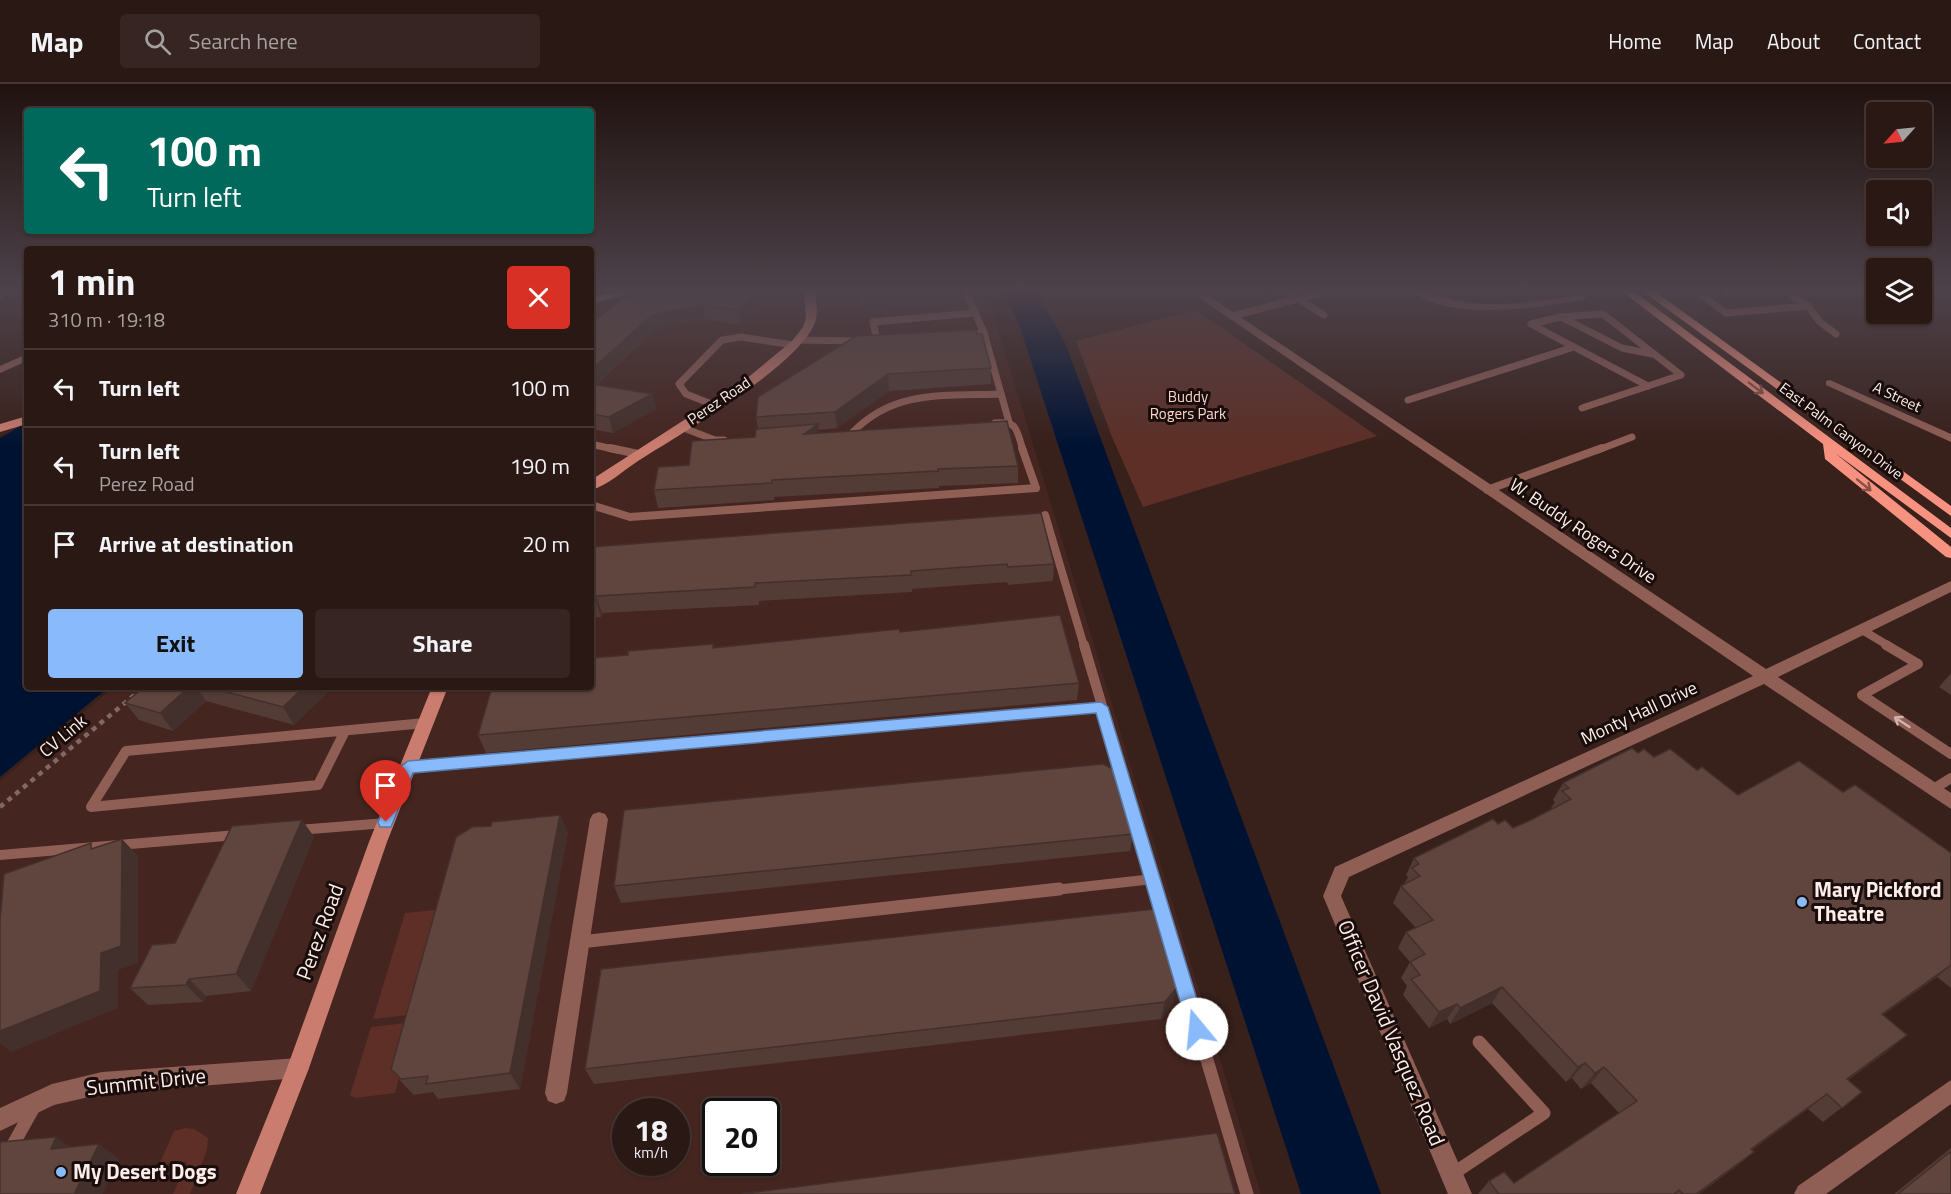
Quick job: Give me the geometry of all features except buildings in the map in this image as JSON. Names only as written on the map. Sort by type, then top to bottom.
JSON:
[{"type":"main road","name":"East Palm Canyon Drive","points":[[1694,342],[1951,534]]},
{"type":"main road","name":"East Palm Canyon Drive","points":[[1717,342],[1951,512]]},
{"type":"main road","name":"Perez Road","points":[[594,484],[781,359],[796,343]]},
{"type":"main road","points":[[0,419],[24,420]]},
{"type":"main road","points":[[0,429],[24,421]]},
{"type":"main road","points":[[1829,443],[1829,456],[1951,554]]},
{"type":"main road","name":"Perez Road","points":[[248,1194],[297,1068],[386,822],[439,690]]},
{"type":"street","name":"W. Buddy Rogers Drive","points":[[1270,342],[1951,802]]},
{"type":"street","points":[[0,370],[24,358]]},
{"type":"street","name":"A Street","points":[[1830,383],[1951,438]]},
{"type":"street","name":"Monty Hall Drive","points":[[1342,872],[1764,677],[1951,586]]},
{"type":"street","points":[[556,1092],[599,819]]},
{"type":"street","name":"Officer David Vasquez Road","points":[[1342,872],[1332,896],[1456,1184]]},
{"type":"street","name":"Summit Drive","points":[[0,1120],[52,1095],[102,1083],[297,1068]]},
{"type":"street","points":[[1806,1194],[1951,1091]]},
{"type":"lane","points":[[714,405],[686,394],[679,384],[720,342]]},
{"type":"lane","points":[[785,342],[828,342]]},
{"type":"lane","points":[[986,342],[1009,422]]},
{"type":"lane","points":[[1564,342],[1648,386]]},
{"type":"lane","points":[[1610,342],[1622,348],[1656,354]]},
{"type":"lane","points":[[1582,408],[1681,375],[1640,342]]},
{"type":"lane","points":[[1408,400],[1575,348]]},
{"type":"lane","points":[[852,433],[865,419],[891,403],[1001,394]]},
{"type":"lane","points":[[594,506],[630,518],[1036,488],[1016,426],[1009,422],[987,424]]},
{"type":"lane","points":[[681,427],[715,440],[731,441]]},
{"type":"lane","points":[[841,434],[864,432]]},
{"type":"lane","points":[[1487,490],[1632,436]]},
{"type":"lane","points":[[594,445],[638,454]]},
{"type":"lane","points":[[1045,515],[1247,1194]]},
{"type":"lane","points":[[1862,630],[1918,664],[1862,695],[1951,754]]},
{"type":"lane","points":[[408,767],[1101,707]]},
{"type":"lane","points":[[345,730],[318,785],[91,807],[126,751],[345,730],[425,723]]},
{"type":"lane","points":[[1932,790],[1951,778]]},
{"type":"lane","points":[[283,831],[386,822]]},
{"type":"lane","points":[[0,855],[248,834]]},
{"type":"lane","points":[[580,942],[1153,879]]},
{"type":"lane","points":[[1456,1184],[1544,1113],[1479,1042]]},
{"type":"lane","points":[[0,1168],[36,1103]]},
{"type":"path","name":"CV Link","points":[[0,807],[140,690]]},
{"type":"shaded area","points":[[594,342],[1002,342],[1261,1194],[0,1194],[0,781],[110,690],[594,690]]},
{"type":"green space","name":"Buddy Rogers Park","points":[[1076,342],[1242,342],[1377,436],[1143,507],[1112,437]]},
{"type":"green space","points":[[446,909],[416,1014],[373,1019],[405,913]]},
{"type":"green space","points":[[414,1022],[395,1093],[355,1098],[350,1095],[371,1027]]},
{"type":"green space","points":[[194,1129],[208,1138],[207,1150],[190,1194],[173,1194],[187,1162],[159,1165],[174,1131]]},
{"type":"water","points":[[1025,342],[1064,342],[1066,345],[1381,1194],[1301,1194]]},
{"type":"water","points":[[24,424],[24,690],[105,690],[0,777],[0,438]]},
{"type":"place","name":"Mary Pickford Theatre","points":[[1802,902]]},
{"type":"place","name":"My Desert Dogs","points":[[61,1172]]},
{"type":"route","points":[[386,822],[408,767],[1101,707],[1197,1029]]}]
